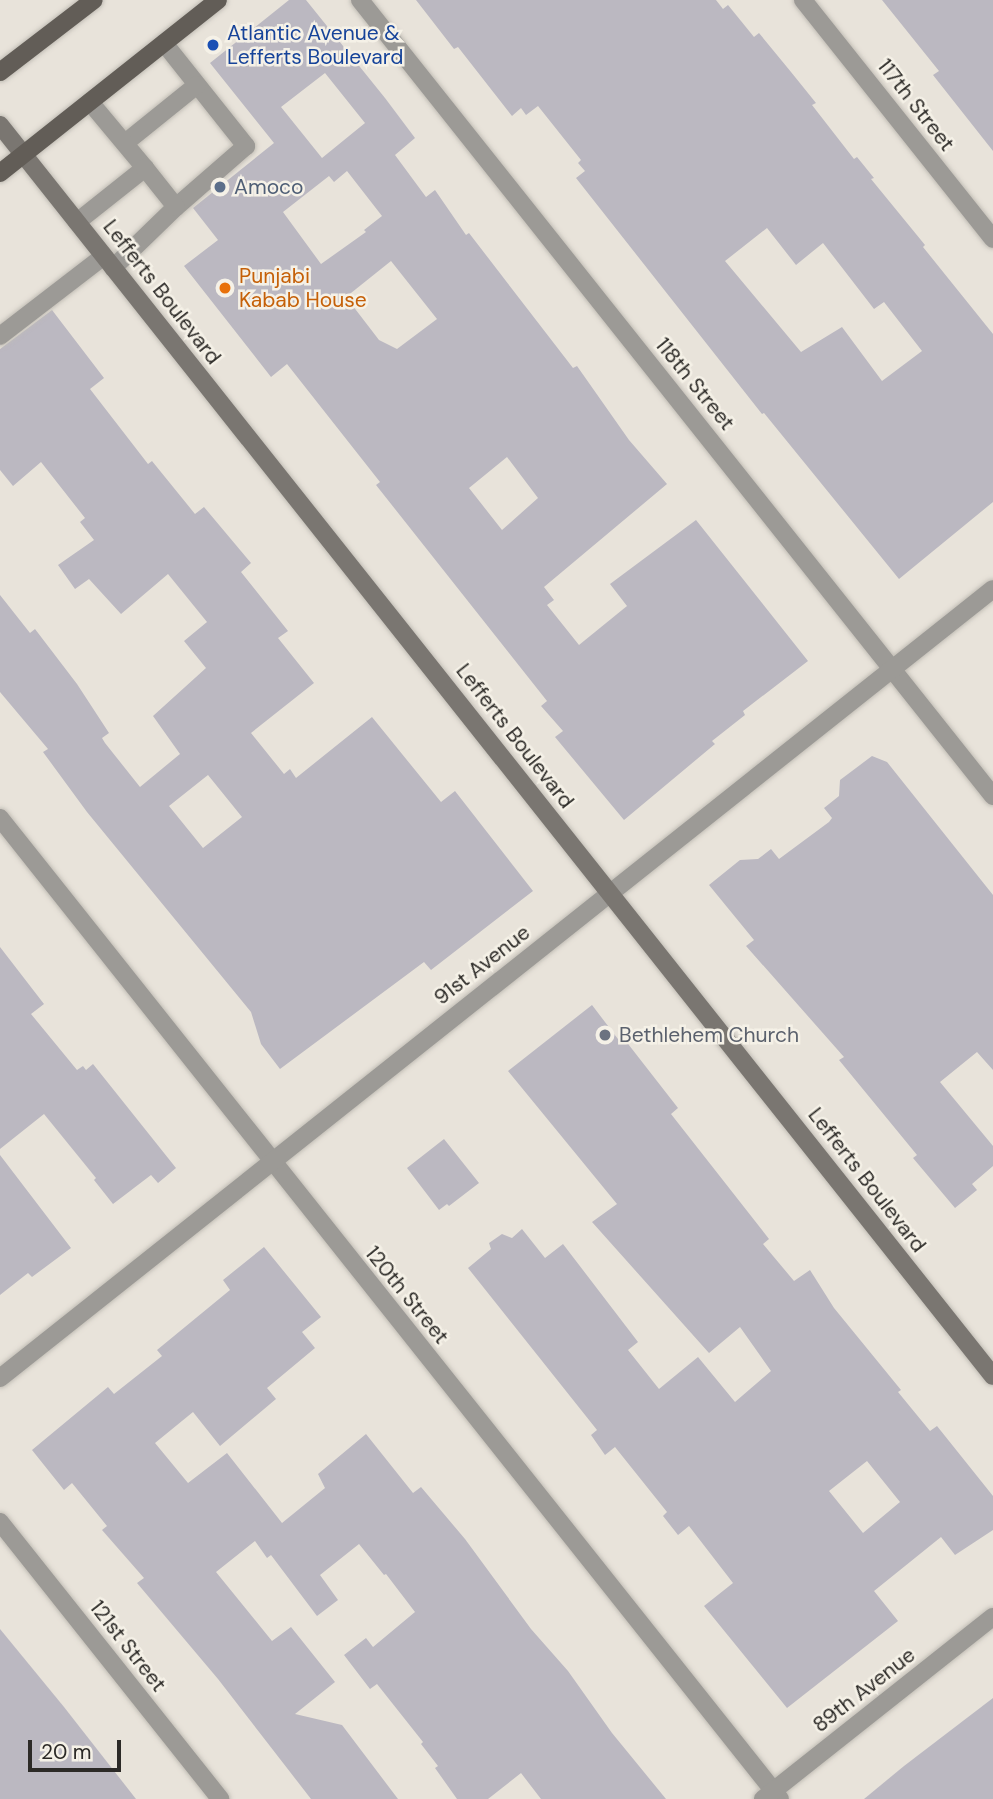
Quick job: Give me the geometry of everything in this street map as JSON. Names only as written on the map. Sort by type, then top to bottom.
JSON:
[{"type":"main road","points":[[0,72],[94,0]]},
{"type":"main road","points":[[0,173],[219,0]]},
{"type":"street","name":"118th Street","points":[[360,0],[993,796]]},
{"type":"street","name":"117th Street","points":[[803,0],[993,239]]},
{"type":"street","points":[[0,336],[109,262],[246,146],[164,43]]},
{"type":"street","points":[[125,144],[197,85]]},
{"type":"street","points":[[90,102],[176,207]]},
{"type":"street","name":"Lefferts Boulevard","points":[[0,125],[993,1376]]},
{"type":"street","points":[[77,222],[145,168]]},
{"type":"street","name":"91st Avenue","points":[[0,1378],[993,589]]},
{"type":"street","name":"120th Street","points":[[0,818],[772,1796]]},
{"type":"street","name":"121st Street","points":[[0,1522],[220,1799]]},
{"type":"street","name":"89th Avenue","points":[[772,1796],[993,1617]]},
{"type":"building","points":[[289,0],[306,0],[415,138],[395,155],[426,197],[435,190],[466,235],[469,233],[573,368],[577,366],[629,440],[667,484],[544,587],[554,600],[547,605],[579,645],[627,606],[610,584],[696,520],[808,661],[743,711],[745,715],[712,741],[715,744],[624,820],[555,737],[563,731],[541,706],[547,701],[376,485],[380,482],[287,364],[271,377],[184,266],[218,240],[193,208],[274,143],[210,63]],"holes":[[[325,73],[365,123],[322,158],[281,107]],[[347,171],[382,216],[364,230],[366,232],[321,264],[283,212],[329,176],[334,182]],[[391,261],[437,319],[397,349],[379,340],[346,297]],[[507,457],[538,498],[502,530],[469,488]]]},
{"type":"building","points":[[416,0],[716,0],[723,9],[728,5],[754,37],[759,33],[816,103],[812,105],[854,159],[857,157],[874,178],[871,179],[993,334],[993,502],[899,579],[764,413],[762,414],[576,178],[585,171],[578,163],[581,160],[538,106],[526,115],[521,108],[512,116],[458,47],[454,49]],"holes":[[[767,228],[796,265],[823,243],[874,309],[884,302],[922,351],[882,381],[842,327],[801,352],[725,261]]]},
{"type":"building","points":[[882,0],[993,0],[993,151],[933,75],[939,71]]},
{"type":"building","points":[[52,310],[104,378],[90,389],[148,464],[152,461],[195,514],[204,507],[251,563],[241,572],[288,631],[278,638],[314,683],[251,733],[284,774],[290,769],[296,778],[372,717],[441,802],[455,791],[533,891],[431,970],[424,962],[280,1069],[261,1044],[251,1012],[87,812],[43,752],[48,749],[0,692],[0,595],[30,633],[35,629],[77,684],[109,733],[102,738],[105,743],[140,787],[180,754],[153,716],[206,668],[184,641],[207,622],[168,574],[121,614],[89,579],[75,589],[58,565],[94,540],[80,522],[85,518],[41,462],[13,486],[0,470],[0,349]],"holes":[[[208,775],[242,817],[203,848],[169,806]]]},
{"type":"building","points":[[872,756],[887,762],[993,895],[993,1070],[977,1052],[940,1082],[993,1146],[993,1166],[972,1184],[977,1190],[955,1208],[913,1158],[917,1155],[839,1060],[844,1057],[746,946],[754,940],[709,885],[740,860],[758,859],[771,849],[779,859],[829,822],[832,818],[824,808],[839,796],[840,780]]},
{"type":"building","points":[[0,947],[44,1004],[31,1014],[77,1070],[83,1066],[86,1070],[93,1064],[176,1168],[158,1183],[151,1175],[113,1204],[94,1180],[96,1178],[44,1114],[0,1149]]},
{"type":"building","points":[[592,1005],[621,1043],[625,1040],[678,1108],[671,1114],[769,1239],[763,1244],[794,1281],[810,1270],[834,1308],[901,1390],[898,1392],[930,1431],[937,1426],[993,1496],[993,1530],[955,1555],[941,1537],[874,1591],[898,1621],[787,1708],[704,1606],[733,1583],[689,1526],[678,1535],[663,1516],[667,1512],[615,1447],[605,1455],[591,1435],[597,1430],[468,1268],[491,1249],[489,1243],[502,1234],[512,1238],[522,1229],[545,1258],[563,1244],[638,1342],[628,1350],[659,1389],[698,1357],[735,1402],[771,1371],[740,1327],[709,1353],[592,1222],[617,1204],[508,1071]],"holes":[[[867,1461],[900,1502],[863,1533],[829,1491]]]},
{"type":"building","points":[[444,1139],[479,1183],[449,1206],[447,1204],[439,1210],[407,1168]]},
{"type":"building","points":[[0,1155],[71,1248],[32,1277],[28,1273],[0,1295]]},
{"type":"building","points":[[264,1247],[321,1317],[302,1332],[315,1348],[267,1388],[276,1399],[220,1446],[193,1412],[155,1443],[188,1483],[227,1453],[282,1523],[325,1488],[318,1474],[366,1434],[413,1493],[421,1487],[465,1539],[531,1629],[568,1671],[612,1733],[666,1799],[541,1799],[521,1773],[488,1799],[457,1799],[435,1768],[438,1766],[421,1744],[423,1742],[377,1684],[370,1689],[344,1655],[366,1638],[373,1647],[415,1612],[386,1574],[384,1575],[359,1544],[320,1575],[338,1600],[317,1616],[271,1555],[267,1558],[255,1541],[216,1572],[272,1641],[291,1627],[335,1682],[295,1714],[342,1725],[398,1799],[311,1799],[218,1679],[137,1583],[144,1578],[102,1530],[107,1526],[72,1483],[64,1490],[32,1450],[108,1387],[114,1394],[162,1356],[157,1350],[230,1290],[223,1280]]},
{"type":"building","points":[[0,1629],[64,1707],[136,1799],[0,1799]]},
{"type":"building","points":[[993,1698],[993,1799],[864,1799],[904,1766]]},
{"type":"place","name":"Atlantic Avenue & Lefferts Boulevard","points":[[213,45]]},
{"type":"place","name":"Amoco","points":[[220,187]]},
{"type":"place","name":"Punjabi Kabab House","points":[[225,288]]},
{"type":"place","name":"Bethlehem Church","points":[[605,1035]]}]
